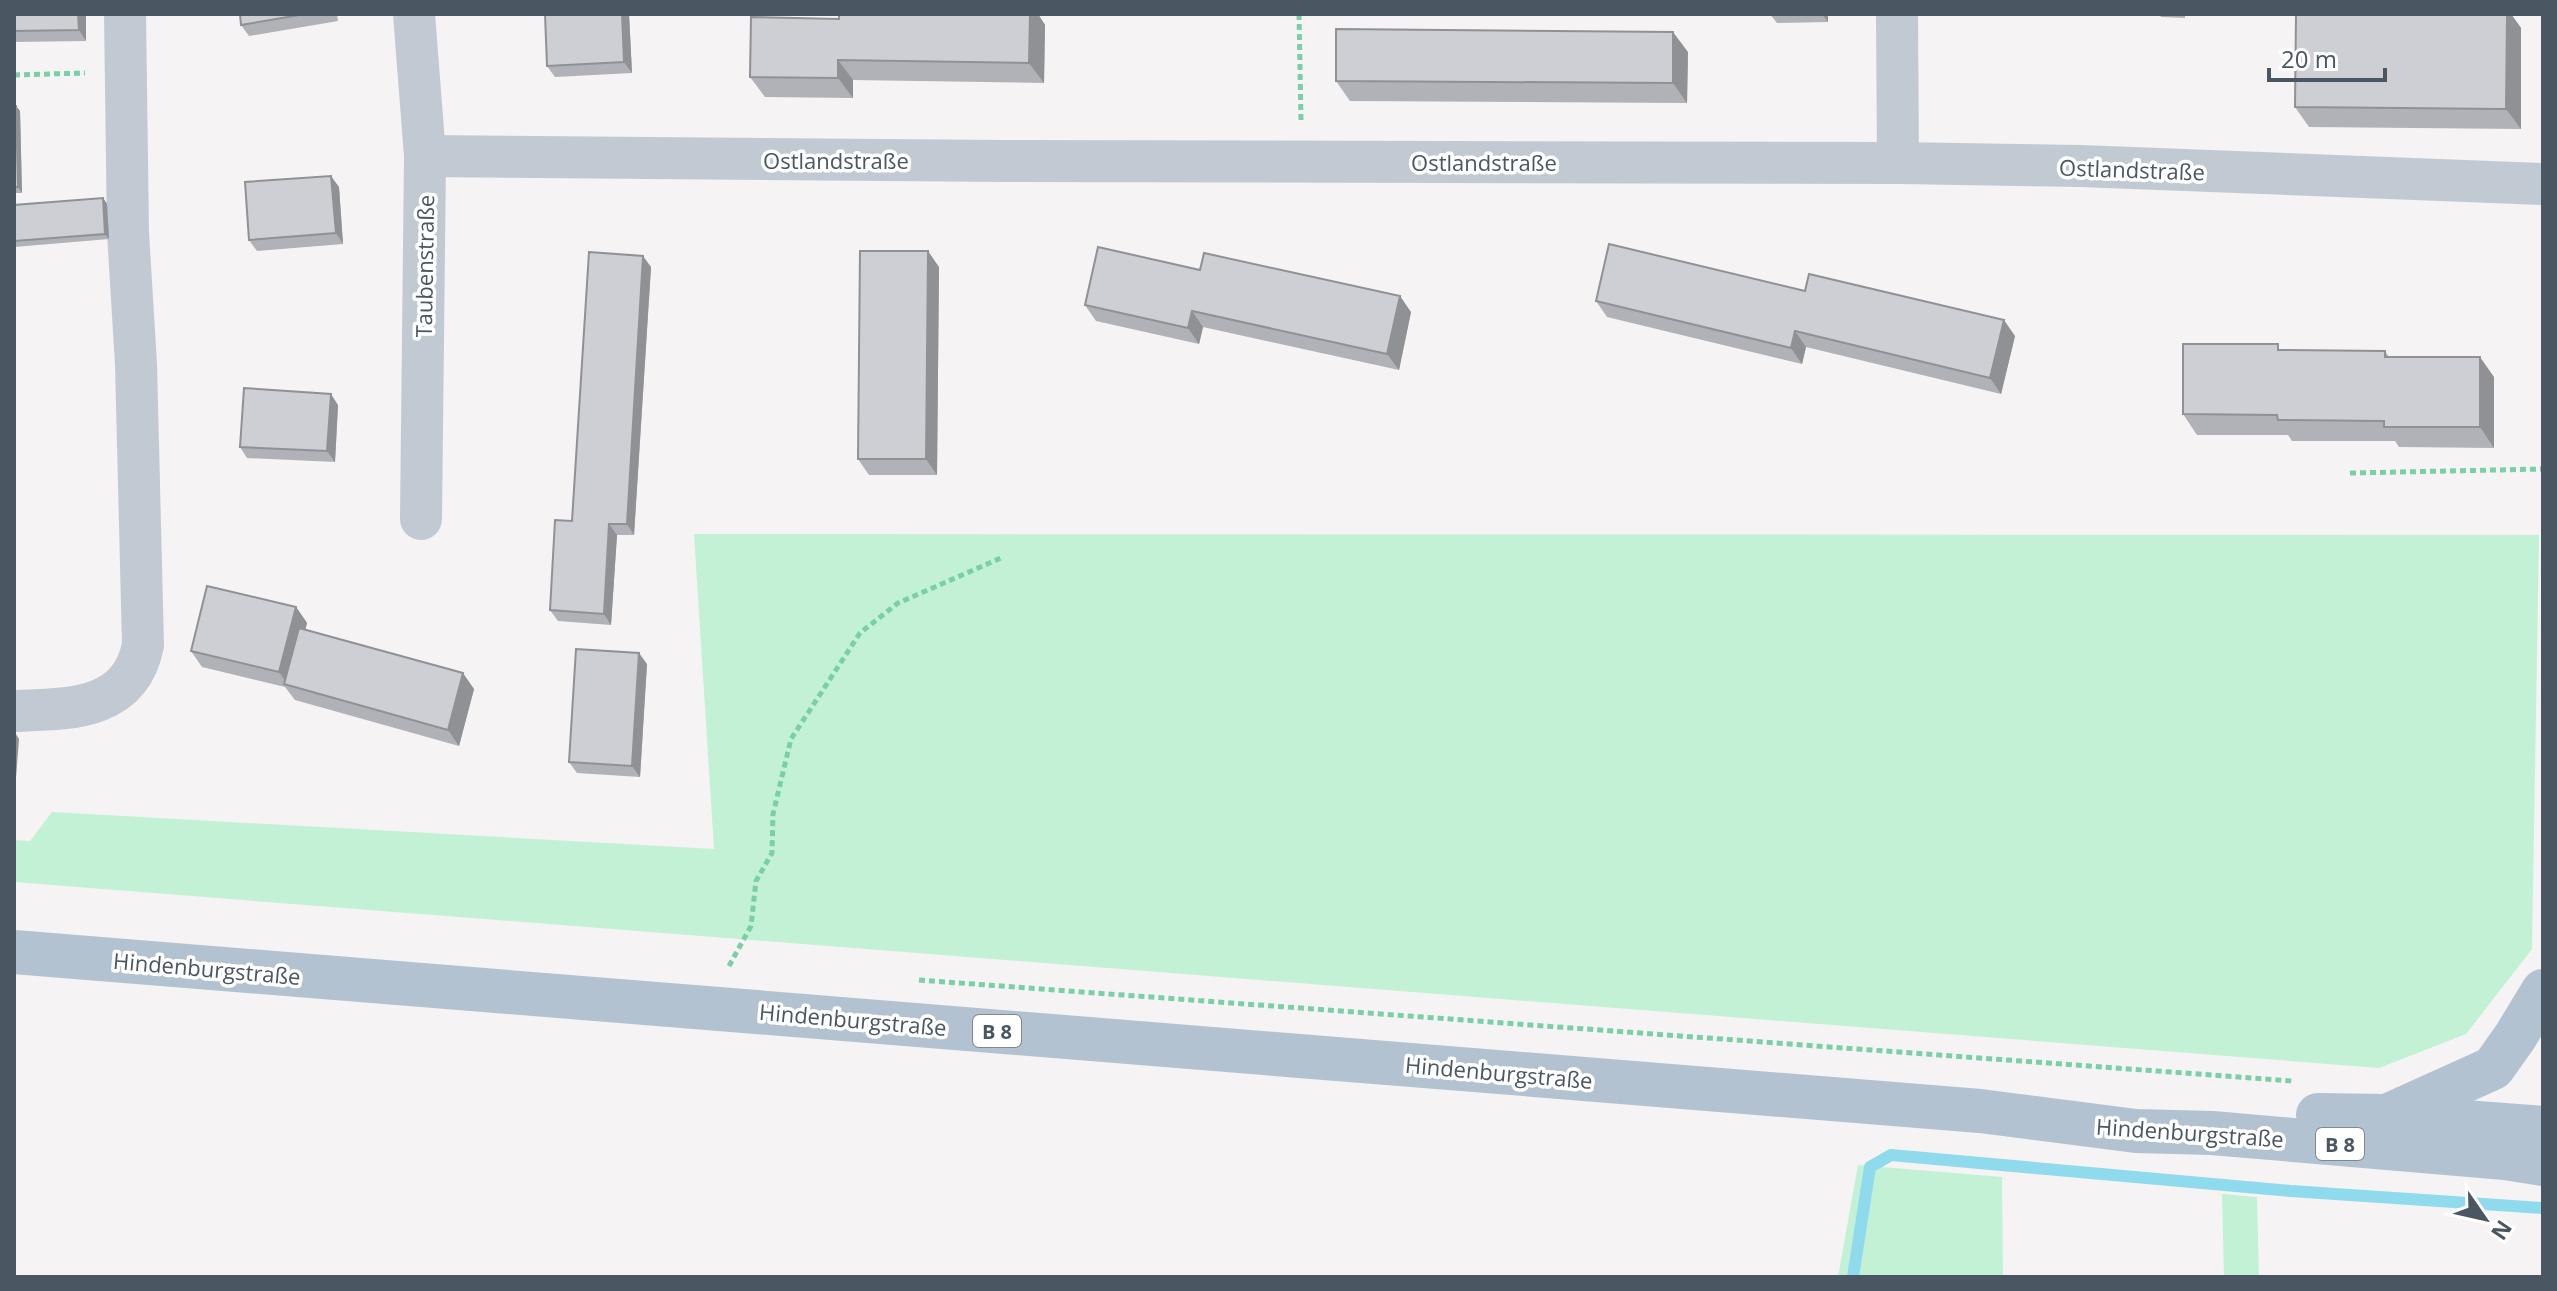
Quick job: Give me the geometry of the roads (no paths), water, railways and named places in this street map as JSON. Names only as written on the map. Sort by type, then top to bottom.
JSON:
[{"type":"main road","name":"Hindenburgstraße","points":[[14,952],[1980,1111],[2136,1131],[2212,1133],[2505,1158],[2543,1164]]},
{"type":"main road","points":[[2386,1116],[2493,1068],[2543,991]]},
{"type":"main road","name":"Hindenburgstraße","points":[[1980,1111],[2386,1116],[2543,1128]]},
{"type":"street","points":[[14,711],[55,709],[112,696],[127,681],[140,660],[143,645],[125,14]]},
{"type":"street","name":"Taubenstraße","points":[[414,14],[425,156],[421,519]]},
{"type":"street","points":[[1897,14],[1898,163]]},
{"type":"street","name":"Ostlandstraße","points":[[425,156],[1898,163],[2081,166],[2543,184]]},
{"type":"waterway","points":[[1853,1277],[1870,1167],[1891,1155],[2291,1191],[2543,1208]]}]
